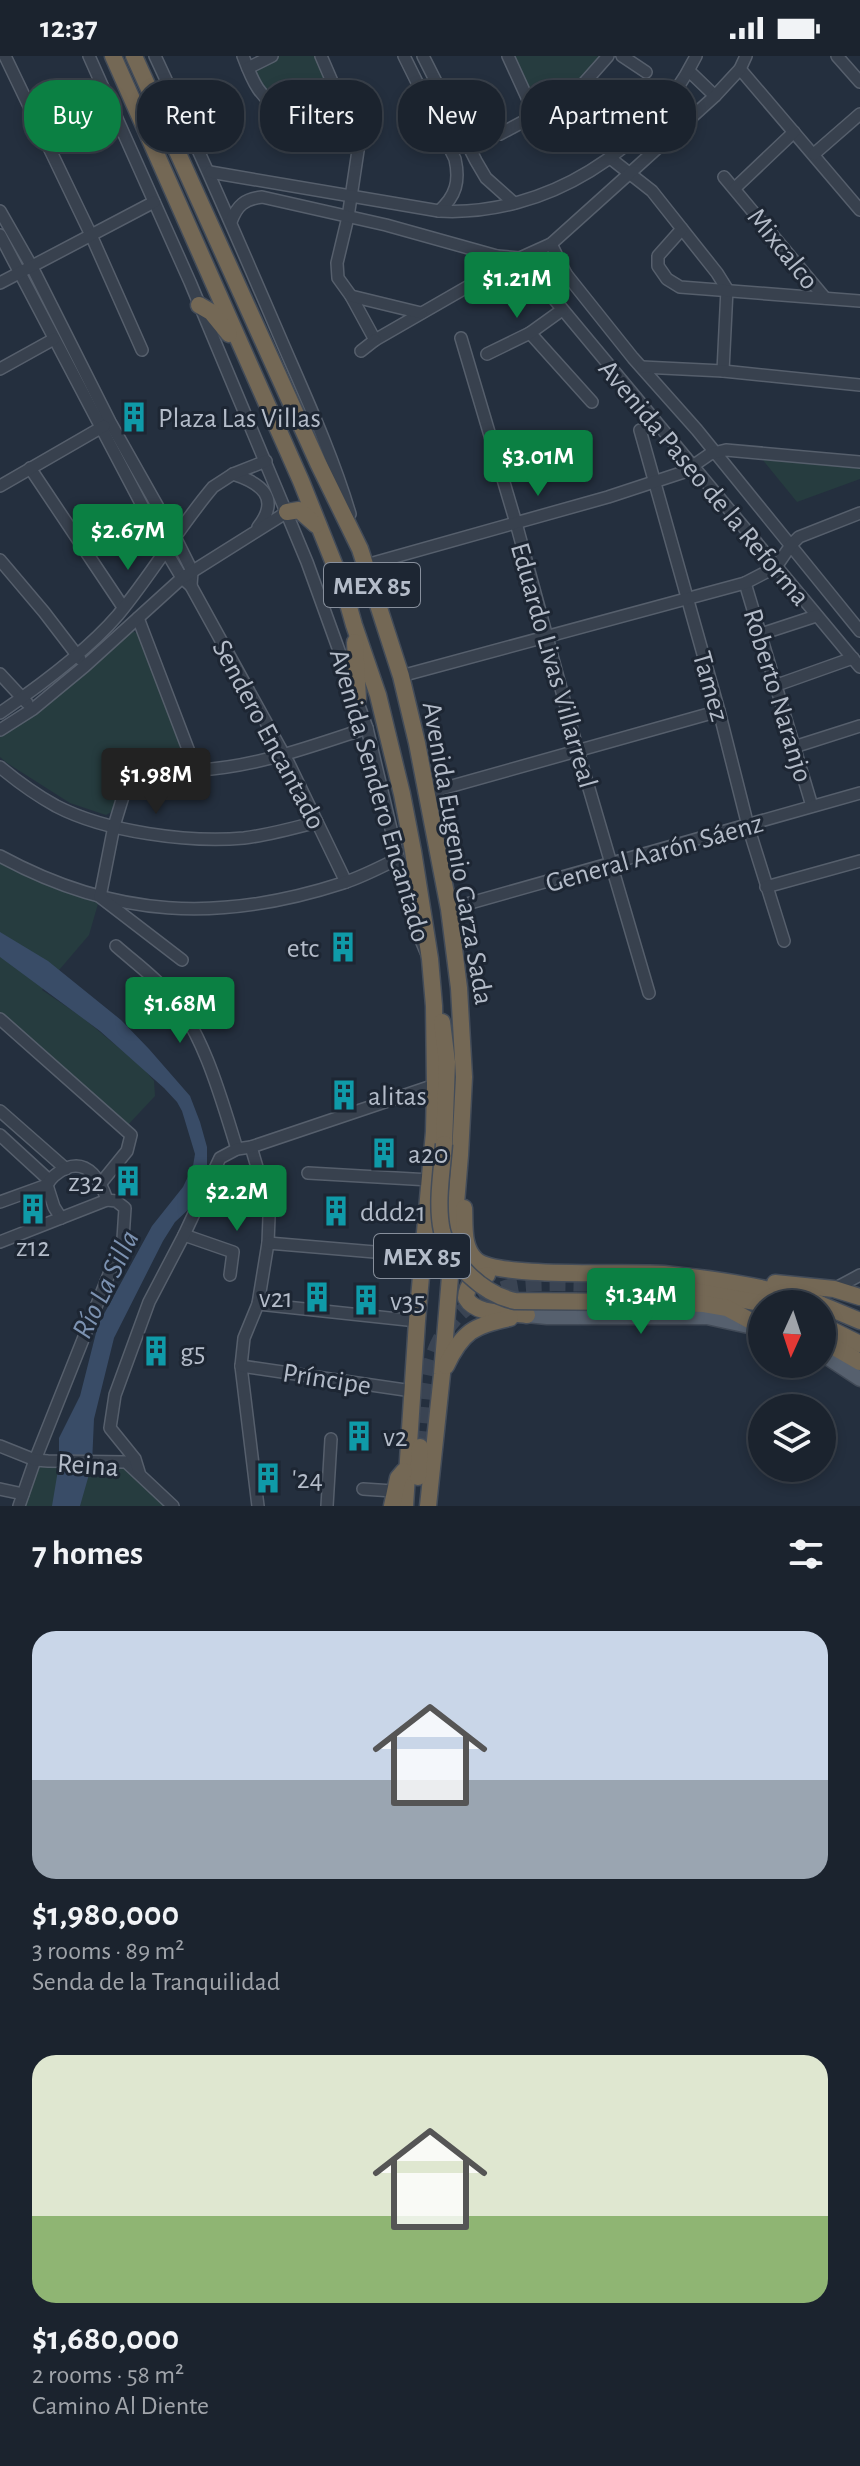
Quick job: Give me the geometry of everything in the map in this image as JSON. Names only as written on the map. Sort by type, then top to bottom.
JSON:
[{"type":"highway","name":"Avenida Eugenio Garza Sada","points":[[134,56],[363,557],[401,676],[427,793],[449,909],[463,1031],[464,1077],[442,1374],[428,1506]]},
{"type":"highway","name":"Avenida Eugenio Garza Sada","points":[[115,61],[301,481],[343,586],[378,695],[402,794],[430,959],[435,1085],[405,1506]]},
{"type":"highway","points":[[199,305],[211,312],[247,362]]},
{"type":"highway","points":[[287,512],[303,512],[320,530]]},
{"type":"highway","points":[[354,625],[358,699]]},
{"type":"highway","points":[[434,1006],[444,1031],[447,1053],[442,1230],[453,1253],[472,1278],[498,1295],[515,1301],[704,1304],[748,1313]]},
{"type":"highway","points":[[460,1155],[466,1241],[478,1262],[492,1267],[548,1272],[694,1278],[767,1290]]},
{"type":"highway","points":[[527,1315],[475,1308],[466,1298],[468,1286],[477,1278],[487,1275],[548,1272]]},
{"type":"highway","points":[[694,1278],[728,1278],[834,1289],[860,1297]]},
{"type":"highway","points":[[608,1284],[667,1286],[719,1282]]},
{"type":"highway","points":[[667,1286],[748,1300]]},
{"type":"highway","points":[[727,1308],[748,1320]]},
{"type":"highway","points":[[836,1311],[860,1321]]},
{"type":"highway","points":[[442,1374],[457,1346],[475,1327],[527,1315]]},
{"type":"highway","points":[[836,1332],[860,1344]]},
{"type":"highway","points":[[836,1348],[860,1362]]},
{"type":"highway","points":[[415,1506],[420,1447]]},
{"type":"highway","points":[[393,1499],[398,1478],[407,1467]]},
{"type":"main road","points":[[527,1315],[707,1317],[748,1325]]},
{"type":"main road","points":[[836,1363],[860,1379]]},
{"type":"street","points":[[5,56],[142,350]]},
{"type":"street","name":"Avenida Sendero Encantado","points":[[89,56],[266,461],[358,699],[416,929],[430,959]]},
{"type":"street","name":"Avenida Eugenio Garza Sada","points":[[155,56],[210,172],[324,440],[363,557]]},
{"type":"street","points":[[260,92],[246,62],[272,56]]},
{"type":"street","points":[[321,56],[331,80]]},
{"type":"street","points":[[404,56],[455,159],[458,181],[454,193],[439,211]]},
{"type":"street","points":[[423,56],[486,178],[514,203]]},
{"type":"street","points":[[508,56],[521,84]]},
{"type":"street","points":[[587,80],[608,56]]},
{"type":"street","points":[[622,56],[646,72]]},
{"type":"street","points":[[210,172],[439,211],[463,213],[487,210],[572,181],[610,158],[657,116],[696,56]]},
{"type":"street","points":[[231,222],[240,204],[262,197],[497,256],[520,258],[551,244],[715,96],[740,69],[746,56]]},
{"type":"street","points":[[837,56],[860,82]]},
{"type":"street","points":[[740,69],[860,210]]},
{"type":"street","points":[[689,71],[715,96]]},
{"type":"street","points":[[814,154],[860,114]]},
{"type":"street","name":"Mixcalco","points":[[794,132],[735,188],[825,298]]},
{"type":"street","points":[[358,152],[340,250],[338,278],[375,340]]},
{"type":"street","points":[[610,158],[652,191],[727,289],[723,371]]},
{"type":"street","points":[[724,177],[735,188]]},
{"type":"street","points":[[0,283],[154,202]]},
{"type":"street","name":"Sendero Encantado","points":[[0,211],[54,339],[176,539],[188,579]]},
{"type":"street","points":[[682,229],[659,251],[658,256],[658,266],[672,284],[687,288],[860,301]]},
{"type":"street","name":"Sendero Encantado","points":[[0,235],[26,270],[166,551],[188,579],[346,882]]},
{"type":"street","name":"Avenida Paseo de la Reforma","points":[[551,244],[566,274],[791,545],[855,617],[860,631]]},
{"type":"street","points":[[361,351],[481,279],[497,256]]},
{"type":"street","name":"Avenida Paseo de la Reforma","points":[[520,258],[856,663]]},
{"type":"street","points":[[534,274],[545,267],[566,274]]},
{"type":"street","points":[[351,296],[421,313]]},
{"type":"street","points":[[487,354],[530,333],[562,310]]},
{"type":"street","points":[[530,333],[592,402]]},
{"type":"street","name":"Eduardo Livas Villarreal","points":[[461,338],[649,993]]},
{"type":"street","points":[[0,369],[54,339]]},
{"type":"street","points":[[642,367],[723,371],[860,385]]},
{"type":"street","points":[[0,486],[105,425]]},
{"type":"street","name":"Tamez","points":[[640,430],[748,826],[784,941]]},
{"type":"street","points":[[363,557],[516,523],[608,497],[684,472],[714,453],[726,450],[860,462]]},
{"type":"street","points":[[0,713],[76,654],[123,607],[213,487],[233,474],[266,461]]},
{"type":"street","points":[[30,468],[123,607]]},
{"type":"street","points":[[233,474],[257,483],[266,495],[266,513],[252,534]]},
{"type":"street","points":[[0,730],[33,709],[188,579],[287,512]]},
{"type":"street","points":[[401,676],[745,583],[776,567],[791,545],[807,533],[860,513]]},
{"type":"street","points":[[0,560],[85,666]]},
{"type":"street","name":"Roberto Naranjo","points":[[745,583],[812,806]]},
{"type":"street","points":[[761,634],[816,616]]},
{"type":"street","points":[[138,618],[196,770]]},
{"type":"street","points":[[777,685],[856,663]]},
{"type":"street","points":[[0,674],[33,709]]},
{"type":"street","points":[[427,793],[719,711]]},
{"type":"street","points":[[794,747],[860,726]]},
{"type":"street","points":[[100,897],[114,826],[133,764],[142,762],[196,770],[240,765],[367,728]]},
{"type":"street","points":[[0,767],[58,807],[114,826],[183,839],[248,838],[317,822]]},
{"type":"street","name":"General Aarón Sáenz","points":[[449,909],[860,793]]},
{"type":"street","points":[[0,856],[44,878],[100,897],[173,909],[208,910],[289,898],[346,882],[399,858]]},
{"type":"street","points":[[766,887],[860,861]]},
{"type":"street","points":[[100,897],[182,960]]},
{"type":"street","points":[[116,946],[170,994],[188,1019],[212,1072],[237,1149]]},
{"type":"street","points":[[0,1019],[131,1135],[127,1151],[101,1183]]},
{"type":"street","points":[[139,1472],[135,1459],[110,1428],[110,1420],[123,1370],[149,1302],[220,1158],[237,1149],[251,1147],[435,1085]]},
{"type":"street","points":[[0,1111],[66,1169]]},
{"type":"street","points":[[0,1135],[48,1182],[49,1197],[61,1218]]},
{"type":"street","points":[[251,1147],[269,1217],[258,1304],[244,1338],[241,1366],[258,1506]]},
{"type":"street","points":[[0,1202],[48,1182],[76,1165],[88,1169],[101,1183],[107,1200]]},
{"type":"street","points":[[308,1173],[430,1180]]},
{"type":"street","points":[[0,1242],[107,1200],[116,1201],[125,1208],[123,1239],[41,1460],[21,1500],[0,1489]]},
{"type":"street","points":[[184,1235],[233,1252],[230,1275]]},
{"type":"street","points":[[268,1243],[422,1256]]},
{"type":"street","points":[[834,1289],[860,1275]]},
{"type":"street","points":[[258,1304],[417,1321]]},
{"type":"street","name":"Príncipe","points":[[241,1366],[412,1391]]},
{"type":"street","points":[[327,1506],[331,1439]]},
{"type":"street","points":[[0,1446],[41,1460]]},
{"type":"street","name":"Reina","points":[[41,1460],[126,1462],[173,1506]]},
{"type":"street","points":[[363,1489],[393,1499]]},
{"type":"green space","points":[[272,56],[321,56],[331,80],[260,80],[260,85],[248,68]]},
{"type":"green space","points":[[508,56],[608,56],[587,80],[521,80],[521,84]]},
{"type":"green space","points":[[758,454],[860,464],[860,479],[797,502]]},
{"type":"green space","points":[[130,630],[137,633],[187,753],[186,759],[130,751],[125,757],[113,811],[106,815],[70,803],[7,763],[0,757],[0,737],[47,705]]},
{"type":"green space","points":[[0,856],[100,897],[89,935],[42,990],[82,1017],[143,1068],[154,1081],[155,1096],[125,1128],[0,1019]]},
{"type":"green space","points":[[37,1466],[120,1467],[130,1471],[171,1506],[23,1506]]},
{"type":"water","points":[[0,932],[48,961],[121,1020],[149,1049],[190,1096],[207,1147],[207,1166],[199,1191],[190,1208],[175,1222],[163,1241],[114,1338],[94,1419],[92,1464],[80,1506],[52,1506],[59,1464],[59,1438],[80,1396],[98,1325],[152,1226],[183,1187],[195,1154],[177,1102],[100,1031],[0,957]]},
{"type":"tunnel","points":[[420,1447],[432,1361],[450,1324],[465,1309],[485,1296],[516,1285],[608,1284]]},
{"type":"place","name":"Plaza Las Villas","points":[[134,417]]},
{"type":"place","name":"etc","points":[[343,947]]},
{"type":"place","name":"alitas","points":[[344,1095]]},
{"type":"place","name":"a20","points":[[384,1153]]},
{"type":"place","name":"z32","points":[[128,1181]]},
{"type":"place","name":"z12","points":[[33,1209]]},
{"type":"place","name":"ddd21","points":[[336,1211]]},
{"type":"place","name":"v21","points":[[317,1297]]},
{"type":"place","name":"v35","points":[[366,1300]]},
{"type":"place","name":"g5","points":[[156,1351]]},
{"type":"place","name":"v2","points":[[359,1436]]},
{"type":"place","name":"'24","points":[[268,1478]]},
{"type":"water label","name":"Río La Silla","points":[[105,1284]]}]
